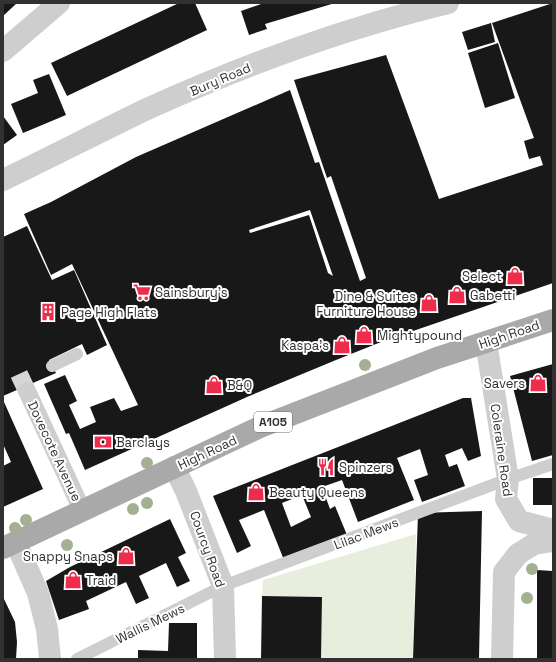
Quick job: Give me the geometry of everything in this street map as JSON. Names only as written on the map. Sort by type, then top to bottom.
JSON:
[{"type":"main road","name":"High Road","points":[[10,546],[82,510],[260,427],[437,358],[553,320]]},
{"type":"street","points":[[3,51],[59,3]]},
{"type":"street","name":"Bury Road","points":[[3,180],[148,109],[284,53],[402,14],[448,3]]},
{"type":"street","name":"Coleraine Road","points":[[486,342],[508,479],[506,499],[519,521],[553,530]]},
{"type":"street","name":"Dovecote Avenue","points":[[27,391],[82,510]]},
{"type":"street","name":"Courcy Road","points":[[174,467],[186,491],[224,586],[225,659]]},
{"type":"street","points":[[502,659],[504,572],[518,554],[534,544],[553,541]]},
{"type":"street","points":[[10,546],[38,593],[47,630],[50,659]]},
{"type":"lane","points":[[52,366],[77,354]]},
{"type":"lane","name":"Lilac Mews","points":[[224,586],[508,479],[553,464]]},
{"type":"lane","name":"Wallis Mews","points":[[77,659],[224,586]]},
{"type":"green space","points":[[416,534],[413,659],[321,659],[322,597],[262,596],[263,580]]},
{"type":"building","points":[[3,3],[17,3],[3,16]]},
{"type":"building","points":[[179,3],[195,3],[207,30],[67,96],[51,63]]},
{"type":"building","points":[[264,3],[335,3],[265,24],[267,29],[249,35],[241,11]]},
{"type":"building","points":[[553,3],[553,283],[381,342],[247,397],[85,470],[69,433],[66,434],[44,384],[65,375],[77,401],[69,405],[80,429],[96,422],[90,407],[114,398],[121,411],[138,405],[72,264],[51,275],[24,214],[51,202],[136,157],[290,90],[315,163],[319,162],[360,281],[366,278],[331,176],[327,178],[294,80],[386,55],[439,199],[543,165],[540,156],[529,159],[524,141],[534,138],[492,23]],"holes":[[[310,210],[333,276],[328,273],[309,215],[250,233],[249,230]]]},
{"type":"building","points":[[491,23],[495,42],[468,50],[462,32]]},
{"type":"building","points":[[498,43],[515,98],[485,108],[468,53]]},
{"type":"building","points":[[49,74],[66,115],[23,133],[11,104],[38,93],[33,80]]},
{"type":"building","points":[[3,116],[17,135],[3,145]]},
{"type":"building","name":"Page High Flats","points":[[27,226],[52,280],[74,270],[107,345],[87,355],[82,344],[49,360],[56,373],[3,396],[3,237]]},
{"type":"building","points":[[553,364],[553,455],[532,461],[510,376]]},
{"type":"building","points":[[463,398],[471,398],[481,456],[468,461],[462,448],[445,455],[449,467],[457,464],[465,486],[422,502],[414,480],[428,475],[420,449],[397,458],[414,500],[358,522],[342,480],[322,487],[330,509],[335,506],[347,535],[284,560],[264,510],[239,520],[251,546],[237,553],[213,496]],"holes":[[[302,495],[311,517],[291,527],[282,503]]]},
{"type":"building","points":[[4,402],[43,489],[3,507],[3,466],[11,462],[3,444]]},
{"type":"building","points":[[533,478],[553,478],[553,505],[533,505]]},
{"type":"building","points":[[482,511],[479,659],[413,659],[418,513]]},
{"type":"building","points":[[170,519],[186,553],[178,557],[190,581],[177,587],[166,563],[139,576],[149,598],[136,604],[126,582],[86,601],[89,609],[59,620],[46,581],[70,567]]},
{"type":"building","points":[[537,570],[553,571],[553,659],[537,659]]},
{"type":"building","points":[[262,596],[322,597],[321,659],[261,659]]},
{"type":"building","points":[[3,597],[15,622],[17,642],[16,659],[3,659]]},
{"type":"building","points":[[169,623],[197,623],[197,659],[138,659],[138,650],[168,651]]},
{"type":"tunnel","points":[[19,374],[27,391]]},
{"type":"place","name":"Select","points":[[515,276]]},
{"type":"place","name":"Sainsbury's","points":[[142,292]]},
{"type":"place","name":"Gabetti","points":[[457,295]]},
{"type":"place","name":"Dine & Suites Furniture House","points":[[429,303]]},
{"type":"place","name":"Page High Flats","points":[[48,312]]},
{"type":"place","name":"Mightypound","points":[[364,335]]},
{"type":"place","name":"Kaspa's","points":[[342,345]]},
{"type":"place","name":"Savers","points":[[538,383]]},
{"type":"place","name":"B&Q","points":[[214,385]]},
{"type":"place","name":"Barclays","points":[[103,442]]},
{"type":"place","name":"Spinzers","points":[[326,467]]},
{"type":"place","name":"Beauty Queens","points":[[256,492]]},
{"type":"place","name":"Snappy Snaps","points":[[126,556]]},
{"type":"place","name":"Traid","points":[[73,580]]}]
